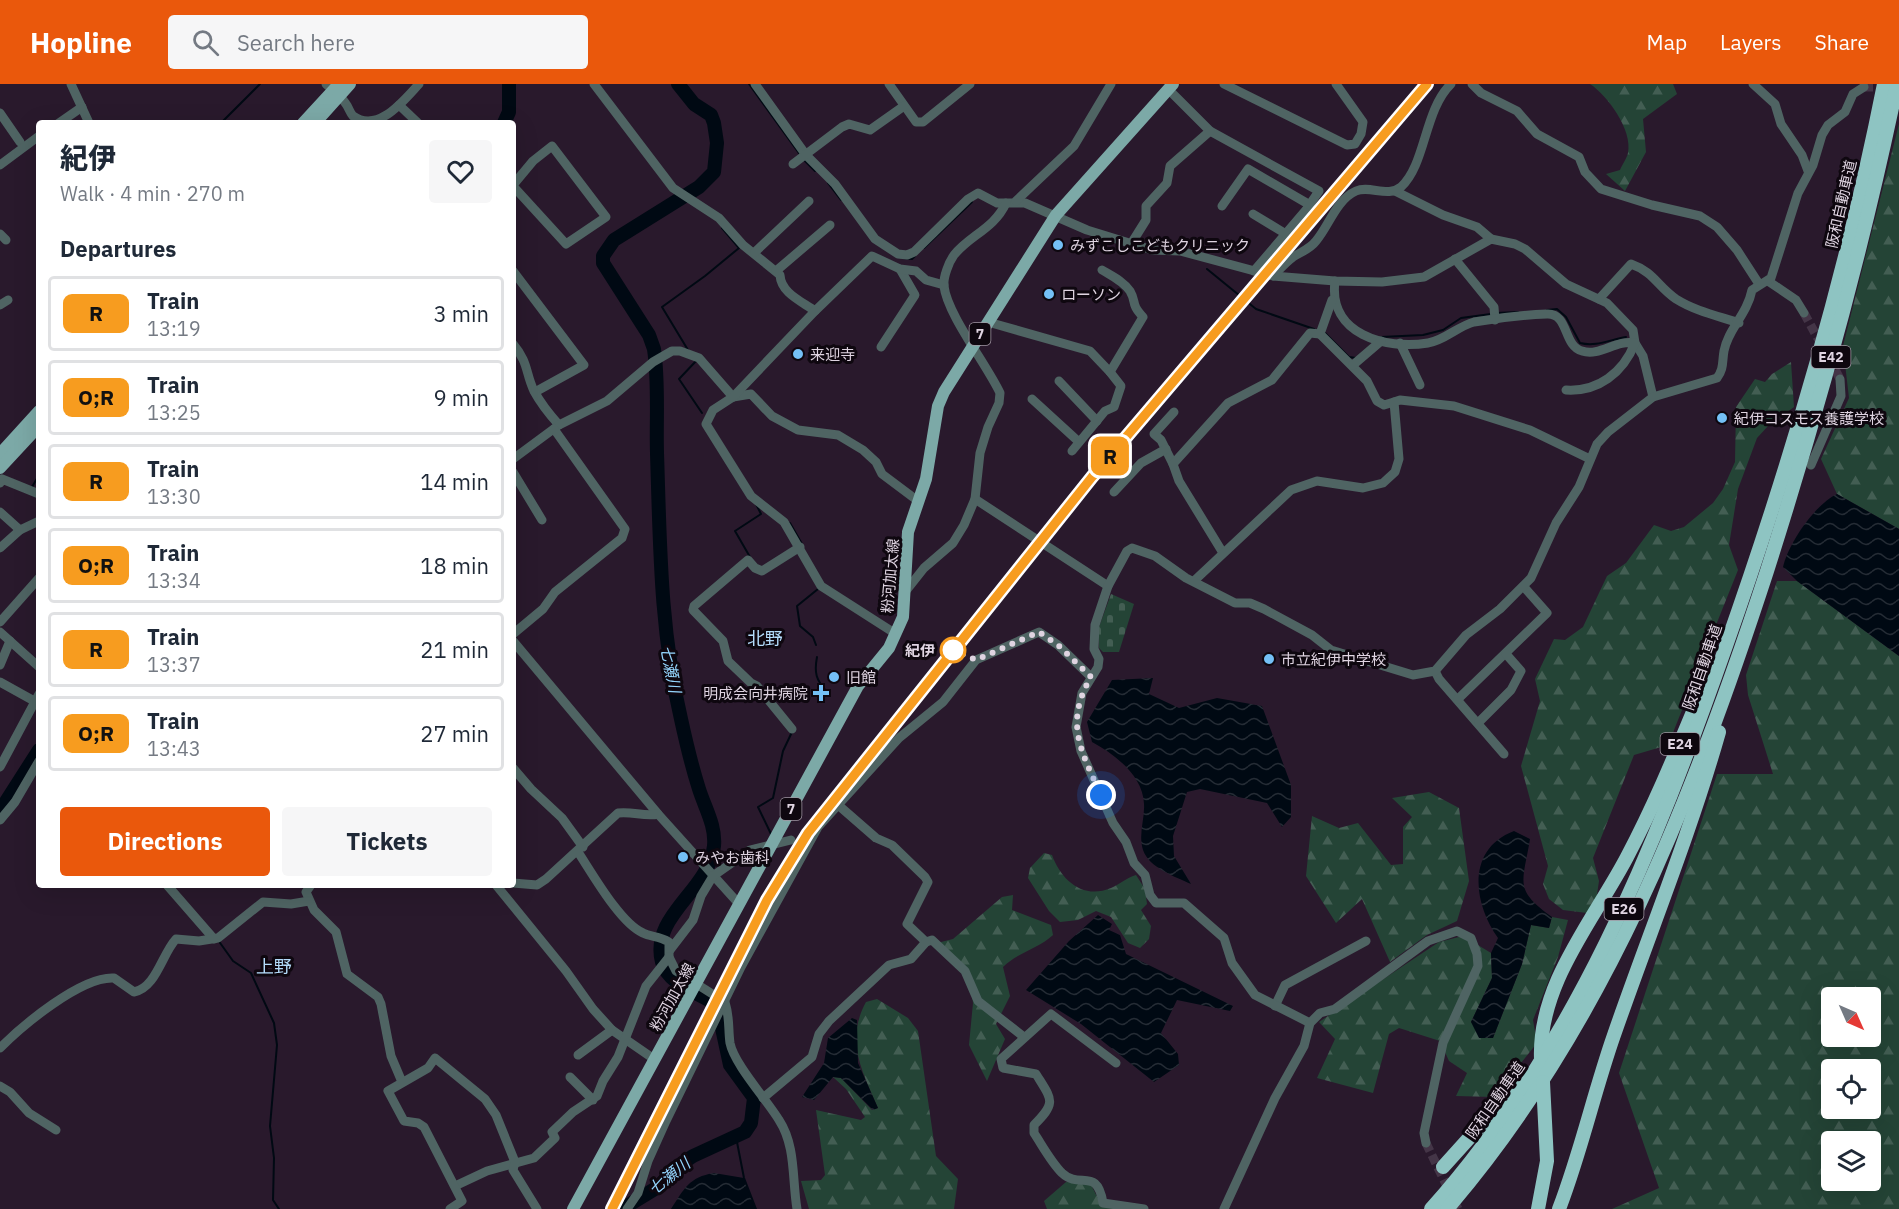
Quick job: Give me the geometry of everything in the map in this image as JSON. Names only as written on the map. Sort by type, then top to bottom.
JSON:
[{"type":"highway","name":"阪和自動車道","points":[[1431,1209],[1482,1147],[1530,1080],[1615,928],[1676,787],[1752,574],[1794,444],[1832,311],[1884,84]]},
{"type":"highway","name":"阪和自動車道","points":[[1447,1209],[1527,1106],[1600,985],[1648,887],[1700,760],[1749,626],[1827,372],[1897,84]]},
{"type":"highway","name":"E24","points":[[1538,1209],[1547,1161],[1541,1054],[1548,1008],[1558,980],[1627,857],[1666,775],[1752,574]]},
{"type":"highway","name":"E24","points":[[1559,1209],[1599,1078],[1696,805],[1749,626]]},
{"type":"highway","points":[[1443,1167],[1485,1124],[1536,1059],[1615,928]]},
{"type":"highway","points":[[1458,1209],[1527,1106]]},
{"type":"main road","points":[[306,120],[334,89],[350,84]]},
{"type":"main road","name":"粉河加太線","points":[[573,1209],[858,686],[889,648],[896,634],[903,617],[909,532],[931,455],[938,406],[1056,215],[1170,86]]},
{"type":"main road","points":[[317,120],[334,89]]},
{"type":"main road","points":[[0,454],[36,414]]},
{"type":"main road","points":[[0,468],[36,429]]},
{"type":"street","points":[[71,84],[88,120]]},
{"type":"street","points":[[334,89],[352,115],[363,120],[384,117],[419,84]]},
{"type":"street","points":[[594,84],[673,188],[694,199],[719,218],[743,245],[755,252],[776,271],[786,292],[815,311]]},
{"type":"street","points":[[755,84],[805,156],[835,184],[875,239],[898,254],[907,255],[924,244],[974,194],[997,203],[1016,201],[1056,215],[1087,230],[1152,250],[1180,251],[1273,276],[1382,282],[1424,277],[1491,239]]},
{"type":"street","points":[[889,84],[916,122],[923,122],[970,84]]},
{"type":"street","points":[[1016,201],[1074,146],[1111,84]]},
{"type":"street","points":[[1224,84],[1347,145],[1355,144],[1361,134],[1363,122],[1336,84]]},
{"type":"street","points":[[1395,190],[1401,187],[1411,172],[1440,97],[1451,84]]},
{"type":"street","points":[[1472,84],[1481,93],[1517,111],[1537,134],[1579,157],[1585,172],[1601,189],[1652,205],[1700,216],[1717,227],[1763,283],[1796,300],[1804,313]]},
{"type":"street","points":[[1753,84],[1775,104],[1781,124],[1798,147],[1808,171]]},
{"type":"street","points":[[1170,86],[1210,131],[1319,190],[1310,205],[1254,271]]},
{"type":"street","points":[[1310,1023],[1255,995],[1244,983],[1232,963],[1224,938],[1184,903],[1156,903],[1150,895],[1145,875],[1134,863],[1126,842],[1113,823],[1081,751],[1076,727],[1077,708],[1098,667],[1099,659],[1094,649],[1095,625],[1107,586],[1127,551],[1132,548],[1155,556],[1186,578],[1195,580],[1235,603],[1250,603],[1264,609],[1312,635],[1331,650],[1413,675],[1435,670],[1466,635],[1524,587],[1541,559],[1556,523],[1579,487],[1597,444],[1608,432],[1653,397],[1717,378],[1722,371],[1724,350],[1730,334],[1749,307],[1752,290],[1763,283],[1808,171],[1813,165],[1822,135],[1828,126],[1845,112],[1853,94],[1864,87]]},
{"type":"street","points":[[399,105],[415,120]]},
{"type":"street","points":[[794,164],[842,127],[849,124],[870,130],[904,106]]},
{"type":"street","points":[[63,120],[82,107]]},
{"type":"street","points":[[0,113],[20,142]]},
{"type":"street","points":[[1131,244],[1146,220],[1146,206],[1167,183],[1170,166],[1210,131]]},
{"type":"street","points":[[0,165],[36,138]]},
{"type":"street","points":[[516,181],[533,161],[552,146],[606,217],[566,244],[516,188]]},
{"type":"street","points":[[1222,206],[1248,169],[1310,205]]},
{"type":"street","points":[[1273,276],[1290,259],[1317,240],[1329,219],[1354,192],[1362,189],[1395,190],[1443,215],[1477,227],[1491,239],[1526,249],[1566,284],[1607,303],[1633,330],[1635,343],[1643,356],[1653,397]]},
{"type":"street","points":[[755,252],[809,201]]},
{"type":"street","points":[[905,592],[924,568],[953,543],[975,499],[980,453],[999,403],[1000,393],[957,316],[944,285],[953,257],[967,242],[990,227],[1006,203]]},
{"type":"street","points":[[1253,214],[1286,234]]},
{"type":"street","points":[[776,271],[830,225]]},
{"type":"street","points":[[896,634],[827,592],[807,563],[784,522],[745,488],[708,431],[707,417],[713,410],[733,397],[815,311],[872,256],[900,269],[915,271],[926,280],[944,285]]},
{"type":"street","points":[[1455,259],[1494,307],[1495,320]]},
{"type":"street","points":[[1599,299],[1631,264],[1650,272],[1673,297],[1685,304],[1739,323]]},
{"type":"street","points":[[881,347],[915,295],[900,269]]},
{"type":"street","points":[[1102,270],[1121,281],[1131,293],[1133,306],[1143,317],[1110,372]]},
{"type":"street","points":[[516,275],[584,365],[535,392]]},
{"type":"street","points":[[1320,333],[1333,298],[1335,281]]},
{"type":"street","points":[[1333,298],[1340,319],[1361,335],[1400,343],[1430,343],[1472,323],[1550,314],[1561,321],[1572,345],[1581,351],[1595,351],[1623,341],[1635,343]]},
{"type":"street","points":[[988,322],[1090,351],[1121,386],[1114,407],[1105,411],[1071,451]]},
{"type":"street","points":[[1173,464],[1228,403],[1265,386],[1310,333],[1320,333],[1353,365],[1367,381],[1377,401],[1384,405],[1406,399],[1454,406],[1530,430],[1590,459]]},
{"type":"street","points":[[1353,365],[1381,340]]},
{"type":"street","points":[[1400,343],[1420,385]]},
{"type":"street","points":[[1566,390],[1581,391],[1598,386],[1629,358],[1635,343]]},
{"type":"street","points":[[516,348],[528,365],[535,392],[545,410],[625,529],[622,538],[555,592],[543,609],[516,632]]},
{"type":"street","points":[[516,457],[557,427],[607,401],[657,360],[672,351],[680,351],[699,358],[733,397]]},
{"type":"street","points":[[1811,465],[1841,396],[1840,380]]},
{"type":"street","points":[[1059,381],[1097,420]]},
{"type":"street","points":[[733,397],[751,394],[772,416],[798,430],[838,435],[863,450],[876,462],[882,474],[918,501]]},
{"type":"street","points":[[1032,399],[1079,442]]},
{"type":"street","points":[[1195,580],[1291,490],[1317,481],[1363,488],[1383,483],[1395,472],[1399,459],[1394,402]]},
{"type":"street","points":[[1174,412],[1154,435],[1166,449],[1179,480],[1223,553]]},
{"type":"street","points":[[1114,492],[1141,463],[1166,449]]},
{"type":"street","points":[[516,477],[542,520]]},
{"type":"street","points":[[0,483],[2,479],[31,490]]},
{"type":"street","points":[[975,499],[1107,586]]},
{"type":"street","points":[[0,512],[20,530]]},
{"type":"street","points":[[0,548],[20,530],[36,522]]},
{"type":"street","points":[[792,729],[757,686],[751,684],[728,660],[723,641],[693,610],[693,606],[730,572],[748,560],[755,568],[762,571],[800,547]]},
{"type":"street","points":[[0,622],[36,581]]},
{"type":"street","points":[[1458,699],[1548,613],[1524,587]]},
{"type":"street","points":[[0,632],[36,664]]},
{"type":"street","points":[[627,1209],[638,1193],[648,1161],[666,1121],[796,863],[818,827],[837,804],[869,773],[899,738],[943,702],[981,657],[1039,632],[1058,645],[1091,677]]},
{"type":"street","points":[[0,665],[10,641]]},
{"type":"street","points":[[516,644],[658,814],[739,904]]},
{"type":"street","points":[[1479,722],[1511,690],[1521,670],[1506,654]]},
{"type":"street","points":[[1435,670],[1439,679],[1479,722],[1504,754]]},
{"type":"street","points":[[0,682],[36,697]]},
{"type":"street","points":[[0,767],[36,702]]},
{"type":"street","points":[[0,820],[15,802],[36,765]]},
{"type":"street","points":[[516,772],[562,818],[619,912],[666,953],[676,971],[693,990],[722,1009],[731,1028],[730,1043],[745,1073],[754,1082],[779,1119],[790,1143],[797,1209]]},
{"type":"street","points":[[837,804],[876,838],[892,845],[925,877],[928,882],[907,924],[926,942]]},
{"type":"street","points":[[516,883],[537,885],[618,813],[632,811],[658,814]]},
{"type":"street","points":[[455,1186],[515,1162],[534,1158],[555,1138],[552,1132],[573,1112],[593,1100],[613,1068],[646,986],[666,953],[693,920],[701,896],[712,875],[750,850],[791,840]]},
{"type":"street","points":[[170,888],[215,938]]},
{"type":"street","points":[[309,888],[306,892],[309,901],[336,932],[347,974],[378,997],[388,1028],[391,1056],[402,1083]]},
{"type":"street","points":[[498,888],[612,1030],[654,1059]]},
{"type":"street","points":[[2,1043],[65,995],[109,978],[119,980],[134,992],[139,991],[152,979],[176,939],[215,938],[263,902],[291,904],[309,901]]},
{"type":"street","points":[[1224,1209],[1275,1098],[1304,1046],[1310,1023],[1320,1013],[1335,1009],[1428,941],[1457,931],[1471,938],[1477,954],[1478,966],[1443,1044],[1424,1133],[1426,1143]]},
{"type":"street","points":[[763,1098],[812,1057],[819,1034],[829,1022],[889,965],[911,959],[926,942],[932,940],[965,972],[978,1001],[1024,1037]]},
{"type":"street","points":[[1275,1006],[1285,985],[1366,942]]},
{"type":"street","points":[[1116,1063],[1051,1014],[1001,1059],[1003,1068],[1036,1074],[1051,1100],[1050,1108],[1034,1125],[1034,1132],[1062,1173],[1071,1178],[1091,1179],[1097,1185],[1103,1203],[1144,1209]]},
{"type":"street","points":[[578,1055],[612,1030]]},
{"type":"street","points":[[450,1209],[462,1201],[424,1127],[402,1119],[388,1091],[423,1072],[435,1058],[438,1058],[485,1099],[496,1115],[515,1162],[513,1170],[537,1209]]},
{"type":"street","points":[[570,1077],[593,1100]]},
{"type":"street","points":[[0,1086],[10,1092],[29,1113],[56,1130]]},
{"type":"green space","points":[[1590,84],[1673,84],[1677,94],[1643,119],[1646,152],[1625,191],[1606,174],[1620,170],[1626,159],[1627,134],[1611,105]]},
{"type":"green space","points":[[1899,124],[1899,529],[1837,494],[1821,459],[1849,398],[1843,346]]},
{"type":"green space","points":[[1791,362],[1794,407],[1768,426],[1757,438],[1738,489],[1729,545],[1738,570],[1668,745],[1634,755],[1593,858],[1599,881],[1596,901],[1587,913],[1563,910],[1549,899],[1543,884],[1548,866],[1521,766],[1540,701],[1535,679],[1554,639],[1565,640],[1583,627],[1607,576],[1626,563],[1654,525],[1671,531],[1684,527],[1713,503],[1723,489],[1735,462],[1736,407],[1755,379],[1765,382],[1772,374]]},
{"type":"green space","points":[[1777,581],[1797,581],[1899,656],[1899,1209],[1612,1209],[1659,1188],[1619,1073],[1717,774],[1773,774],[1748,695],[1746,675]]},
{"type":"green space","points":[[1111,594],[1134,604],[1119,652],[1103,652],[1099,648],[1099,627]]},
{"type":"green space","points":[[1429,792],[1459,808],[1469,881],[1457,921],[1427,935],[1390,962],[1362,899],[1336,923],[1306,876],[1312,816],[1339,828],[1358,823],[1391,865],[1403,864],[1403,827],[1412,817],[1392,798]]},
{"type":"green space","points":[[1044,853],[1052,855],[1067,880],[1082,889],[1101,891],[1136,875],[1145,889],[1147,904],[1141,910],[1151,926],[1149,939],[1140,948],[1128,943],[1111,917],[1096,911],[1078,920],[1060,922],[1049,911],[1028,878],[1030,868]]},
{"type":"green space","points":[[1013,895],[1012,910],[1051,925],[1053,935],[1003,967],[1010,996],[996,1024],[1005,1039],[987,1081],[969,1045],[973,1003],[969,972],[937,943],[953,939],[1002,897]]},
{"type":"green space","points":[[1552,917],[1568,920],[1558,957],[1533,1020],[1537,1043],[1494,1097],[1456,1096],[1467,1073],[1449,1061],[1440,1041],[1399,1028],[1389,1034],[1373,1093],[1317,1078],[1335,1039],[1319,1022],[1439,942],[1463,936],[1491,953],[1492,978],[1471,1022],[1493,1038],[1522,964],[1531,925],[1549,928]]},
{"type":"green space","points":[[877,999],[908,1018],[918,1031],[936,1156],[958,1179],[954,1209],[809,1209],[801,1181],[821,1180],[825,1175],[816,1110],[861,1120],[865,1117],[846,1089],[833,1077],[841,1078],[872,1110],[878,1108],[866,1081],[856,1043],[860,1016],[866,1002]]},
{"type":"green space","points":[[1066,1182],[1090,1183],[1101,1204],[1121,1209],[1047,1209],[1044,1201]]},
{"type":"water","points":[[1837,494],[1899,529],[1899,656],[1797,581],[1783,567],[1796,536],[1820,506]]},
{"type":"water","points":[[1153,678],[1149,694],[1179,708],[1217,698],[1262,706],[1291,785],[1291,817],[1282,827],[1267,803],[1200,789],[1187,792],[1173,836],[1174,856],[1191,884],[1157,867],[1146,856],[1141,838],[1144,804],[1139,784],[1118,759],[1092,742],[1087,722],[1112,680]]},
{"type":"water","points":[[1514,831],[1530,839],[1524,876],[1526,892],[1552,917],[1549,928],[1531,925],[1522,964],[1493,1038],[1479,1038],[1471,1022],[1492,978],[1491,953],[1498,938],[1483,909],[1479,894],[1481,864],[1488,850],[1499,839]]},
{"type":"water","points":[[1098,915],[1112,924],[1109,930],[1120,935],[1126,954],[1233,1006],[1230,1011],[1177,1000],[1161,1033],[1178,1054],[1179,1065],[1154,1082],[1081,1024],[1026,990],[1069,941]]},
{"type":"water","points":[[852,1018],[857,1020],[858,1063],[878,1108],[873,1110],[841,1078],[833,1077],[814,1100],[802,1097],[824,1063],[828,1038]]},
{"type":"water","points":[[714,1173],[744,1178],[756,1209],[671,1209],[688,1185]]},
{"type":"waterway","points":[[224,120],[260,84]]},
{"type":"waterway","points":[[505,120],[509,112],[509,84]]},
{"type":"waterway","name":"七瀬川","points":[[622,1209],[658,1187],[678,1166],[693,1156],[745,1132],[751,1123],[754,1098],[730,1065],[717,1005],[678,983],[665,970],[662,962],[661,945],[664,930],[710,862],[714,839],[712,824],[699,789],[687,745],[669,653],[660,554],[657,388],[654,349],[649,335],[603,263],[603,256],[614,240],[699,187],[714,172],[717,143],[711,115],[694,104],[678,84]]},
{"type":"waterway","points":[[749,84],[801,156]]},
{"type":"waterway","points":[[804,160],[815,171]]},
{"type":"waterway","points":[[828,183],[841,200]]},
{"type":"waterway","points":[[924,248],[972,202]]},
{"type":"waterway","points":[[688,350],[662,307],[739,248],[722,228]]},
{"type":"waterway","points":[[902,258],[912,259],[915,256]]},
{"type":"waterway","points":[[1207,269],[1256,309],[1314,329]]},
{"type":"waterway","points":[[1547,310],[1557,309],[1566,317],[1580,343],[1597,344],[1626,337]]},
{"type":"waterway","points":[[1496,313],[1518,312]]},
{"type":"waterway","points":[[1381,337],[1423,335],[1443,330],[1461,318],[1491,314]]},
{"type":"waterway","points":[[1325,333],[1349,357],[1356,358]]},
{"type":"waterway","points":[[697,360],[679,379],[702,413]]},
{"type":"waterway","points":[[32,487],[36,480]]},
{"type":"waterway","points":[[750,557],[735,531],[761,514],[756,504]]},
{"type":"waterway","points":[[790,523],[802,544]]},
{"type":"waterway","points":[[816,645],[813,637],[800,626],[797,606],[818,589]]},
{"type":"waterway","points":[[817,657],[817,676],[827,692]]},
{"type":"waterway","points":[[771,834],[758,807],[773,798],[783,751],[792,732]]},
{"type":"waterway","points":[[0,811],[36,755]]},
{"type":"waterway","points":[[218,940],[233,961],[251,973],[274,1023],[277,1045],[270,1126],[274,1158],[273,1200],[279,1209]]},
{"type":"waterway","points":[[736,1137],[744,1178],[756,1209]]},
{"type":"tunnel","points":[[1864,87],[1888,87]]},
{"type":"tunnel","points":[[1804,313],[1822,346]]},
{"type":"tunnel","points":[[1829,358],[1840,379]]},
{"type":"tunnel","points":[[1426,1143],[1458,1209]]},
{"type":"railway","points":[[612,1209],[767,899],[808,833],[1107,459],[1427,84]]},
{"type":"train","name":"R","points":[[612,1209],[767,900],[808,833],[1092,477],[1427,84]]},
{"type":"place","name":"みずこしこどもクリニック","points":[[1058,245]]},
{"type":"place","name":"ローソン","points":[[1049,294]]},
{"type":"place","name":"来迎寺","points":[[798,354]]},
{"type":"place","name":"紀伊コスモス養護学校","points":[[1722,418]]},
{"type":"place","name":"紀伊","points":[[953,650]]},
{"type":"place","name":"市立紀伊中学校","points":[[1269,659]]},
{"type":"place","name":"旧館","points":[[834,677]]},
{"type":"place","name":"明成会向井病院","points":[[821,693]]},
{"type":"place","name":"みやお歯科","points":[[683,857]]},
{"type":"district","name":"北野","points":[[765,638]]},
{"type":"district","name":"上野","points":[[274,966]]},
{"type":"route","points":[[953,650],[976,660],[1039,632],[1058,645],[1091,677],[1077,708],[1076,727],[1081,751],[1101,795]]}]
